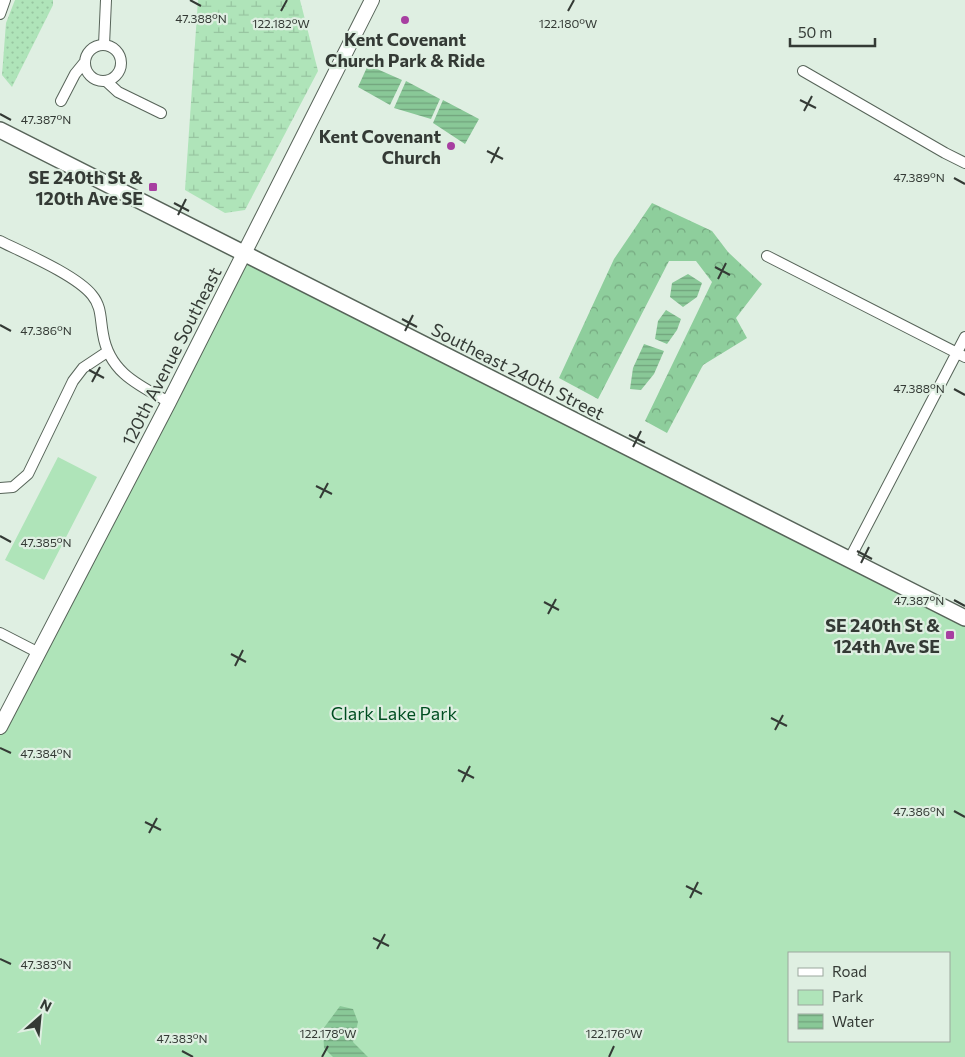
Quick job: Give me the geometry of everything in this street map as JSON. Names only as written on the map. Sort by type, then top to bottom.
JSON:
[{"type":"main road","name":"Southeast 240th Street","points":[[0,130],[965,618]]},
{"type":"street","points":[[0,14],[5,0]]},
{"type":"street","points":[[104,45],[106,0]]},
{"type":"street","name":"120th Avenue Southeast","points":[[0,727],[169,402],[372,0]]},
{"type":"street","points":[[61,101],[75,74],[84,63],[88,52],[98,45],[114,49],[120,59],[120,70],[112,79],[106,81],[96,80],[85,69],[84,63]]},
{"type":"street","points":[[803,71],[945,153],[965,162]]},
{"type":"street","points":[[106,81],[118,92],[161,113]]},
{"type":"street","points":[[0,241],[80,282],[98,304],[107,352],[114,364],[134,382],[169,402]]},
{"type":"street","points":[[767,256],[961,355]]},
{"type":"street","points":[[849,560],[961,355],[965,337]]},
{"type":"street","points":[[0,488],[13,487],[20,483],[28,474],[73,381],[83,368],[107,352]]},
{"type":"street","points":[[0,633],[39,653]]},
{"type":"green space","points":[[15,0],[53,0],[53,5],[12,87],[2,75],[6,23]]},
{"type":"green space","points":[[198,0],[300,0],[318,71],[245,210],[225,213],[185,190]]},
{"type":"green space","points":[[652,203],[712,231],[728,252],[762,284],[736,318],[747,338],[703,365],[667,433],[645,421],[712,282],[696,261],[669,261],[598,399],[559,378],[614,259]]},
{"type":"green space","name":"Clark Lake Park","points":[[244,253],[965,618],[965,1057],[0,1057],[0,727]]},
{"type":"green space","points":[[58,457],[97,477],[44,580],[5,560]]},
{"type":"water","points":[[368,65],[402,80],[390,105],[358,87]]},
{"type":"water","points":[[406,81],[440,99],[431,119],[394,108]]},
{"type":"water","points":[[443,100],[479,119],[465,144],[433,123]]},
{"type":"water","points":[[688,274],[702,283],[697,297],[683,307],[670,297],[672,283]]},
{"type":"water","points":[[666,310],[681,319],[677,330],[667,344],[655,339],[658,321]]},
{"type":"water","points":[[644,344],[664,351],[654,374],[641,390],[630,389],[633,368]]},
{"type":"water","points":[[340,1006],[353,1009],[358,1022],[353,1042],[368,1057],[333,1057],[324,1048],[323,1029]]},
{"type":"place","name":"Kent Covenant Church Park & Ride","points":[[405,20]]},
{"type":"place","name":"Kent Covenant Church","points":[[451,146]]},
{"type":"place","name":"SE 240th St & 120th Ave SE","points":[[153,187]]},
{"type":"place","name":"SE 240th St & 124th Ave SE","points":[[950,635]]}]
